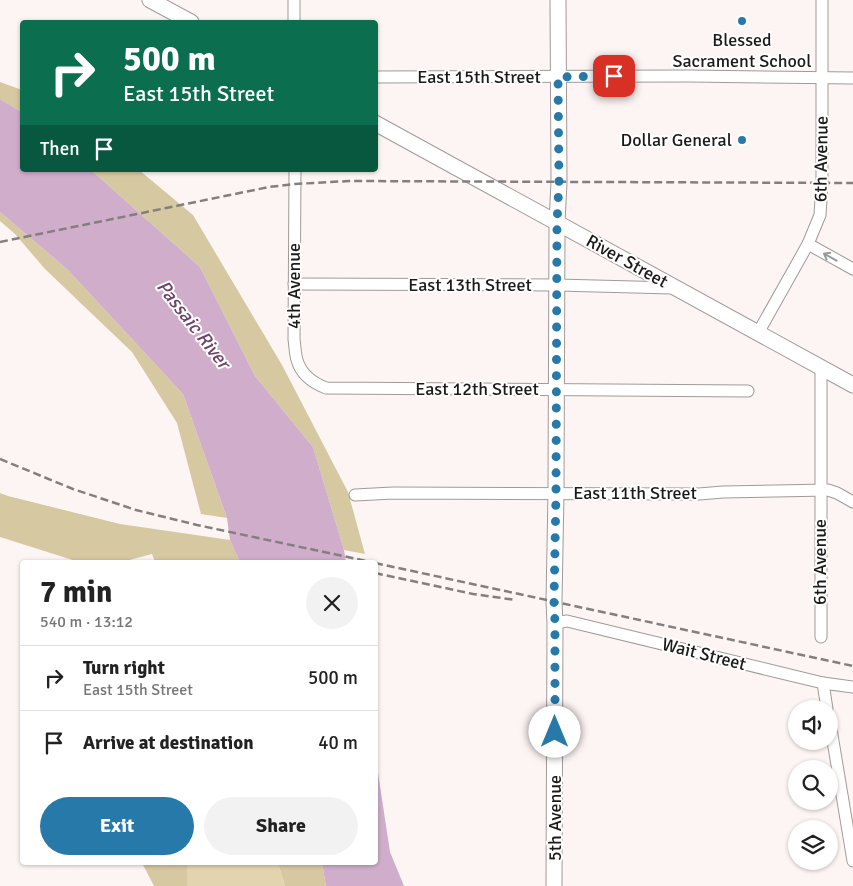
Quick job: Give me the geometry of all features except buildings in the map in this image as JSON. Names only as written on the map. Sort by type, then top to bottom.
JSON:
[{"type":"main road","points":[[150,0],[187,20]]},
{"type":"main road","name":"5th Avenue","points":[[554,886],[554,602],[557,223],[559,182],[558,0]]},
{"type":"main road","name":"River Street","points":[[378,125],[853,385]]},
{"type":"street","points":[[294,0],[294,20]]},
{"type":"street","name":"6th Avenue","points":[[758,333],[808,244],[820,215],[822,191],[822,0]]},
{"type":"street","name":"East 15th Street","points":[[378,77],[688,76],[853,78]]},
{"type":"street","name":"4th Avenue","points":[[295,172],[294,339],[297,360],[301,370],[309,378],[326,388]]},
{"type":"street","points":[[808,244],[853,269]]},
{"type":"street","name":"East 13th Street","points":[[294,284],[557,285],[675,288]]},
{"type":"street","name":"6th Avenue","points":[[821,368],[821,636]]},
{"type":"street","name":"East 12th Street","points":[[326,388],[748,391]]},
{"type":"street","name":"East 11th Street","points":[[354,495],[393,493],[699,494],[828,490],[853,502]]},
{"type":"street","name":"Wait Street","points":[[555,623],[567,621],[823,683],[853,687]]},
{"type":"street","points":[[823,683],[826,700]]},
{"type":"street","points":[[835,750],[853,861]]},
{"type":"shaded area","points":[[0,82],[20,89],[20,111],[0,99]]},
{"type":"shaded area","points":[[93,172],[141,172],[193,215],[282,365],[348,492],[365,554],[344,550],[313,447],[255,376],[200,267]]},
{"type":"shaded area","points":[[0,212],[67,269],[183,394],[227,518],[201,514],[177,423],[132,352],[45,269],[15,234],[0,221]]},
{"type":"shaded area","points":[[0,493],[120,524],[230,540],[239,560],[154,560],[152,554],[130,560],[73,560],[0,537]]},
{"type":"shaded area","points":[[143,865],[187,865],[187,886],[154,886]]},
{"type":"shaded area","points":[[187,865],[279,865],[285,886],[187,886]]},
{"type":"shaded area","points":[[279,865],[322,865],[326,886],[285,886]]},
{"type":"water","name":"Passaic River","points":[[0,99],[20,111],[20,172],[93,172],[200,267],[255,376],[313,447],[346,560],[239,560],[230,540],[227,518],[183,394],[67,269],[0,212]]},
{"type":"water","points":[[378,773],[390,852],[404,886],[326,886],[322,865],[378,865]]},
{"type":"railway","points":[[0,242],[269,187],[295,184],[349,181],[853,183]]},
{"type":"railway","points":[[0,459],[73,489],[136,510],[362,560]]},
{"type":"railway","points":[[378,564],[853,666]]},
{"type":"railway","points":[[378,574],[473,594],[516,600]]},
{"type":"place","name":"Blessed Sacrament School","points":[[742,21]]},
{"type":"place","name":"Dollar General","points":[[742,140]]},
{"type":"route","points":[[555,732],[554,602],[557,223],[559,182],[558,77],[614,76]]}]
